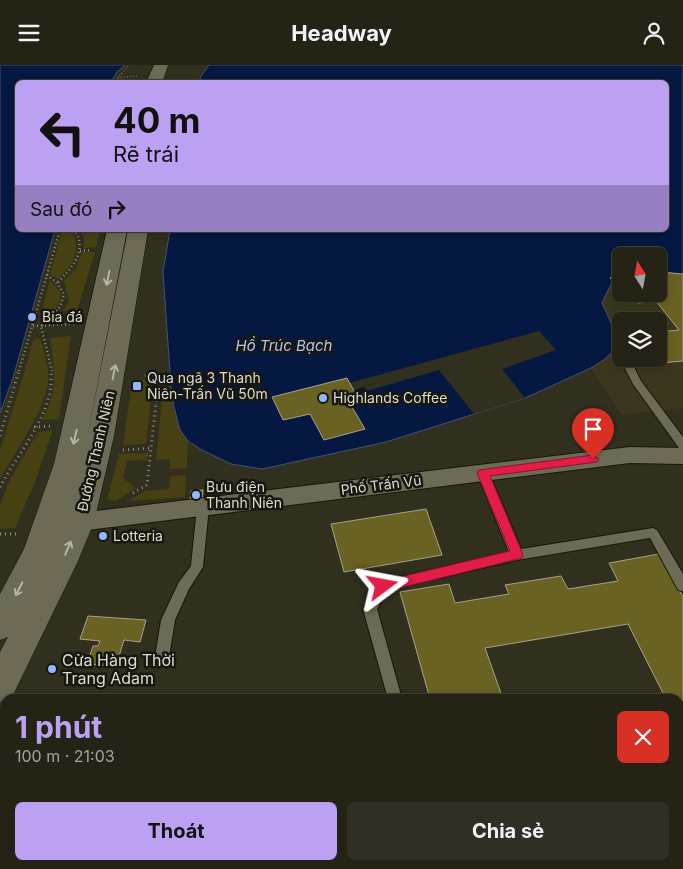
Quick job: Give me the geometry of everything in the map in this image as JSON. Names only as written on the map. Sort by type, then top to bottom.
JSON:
[{"type":"main road","points":[[149,80],[161,65]]},
{"type":"main road","name":"Đường Thanh Niên","points":[[0,627],[39,549],[68,464],[118,232]]},
{"type":"main road","name":"Đường Thanh Niên","points":[[0,686],[63,561],[79,522],[101,435],[138,232]]},
{"type":"street","name":"Phố Trấn Vũ","points":[[79,522],[630,455],[683,456]]},
{"type":"lane","points":[[629,367],[637,382],[683,445]]},
{"type":"lane","points":[[483,473],[517,555]]},
{"type":"lane","points":[[162,657],[168,620],[188,580],[197,567],[203,507]]},
{"type":"lane","points":[[394,694],[370,609],[383,586],[517,555],[653,533],[683,586]]},
{"type":"path","points":[[116,80],[129,65]]},
{"type":"path","points":[[118,77],[134,75],[149,80]]},
{"type":"path","points":[[0,436],[59,232]]},
{"type":"path","points":[[58,282],[70,271],[77,261],[80,240],[76,232]]},
{"type":"path","points":[[41,326],[57,312],[64,301],[64,292],[58,282],[47,275]]},
{"type":"path","points":[[32,326],[77,324]]},
{"type":"path","points":[[0,486],[48,403],[52,383],[51,364],[41,326]]},
{"type":"path","points":[[144,376],[159,375],[147,485]]},
{"type":"path","points":[[34,427],[60,425]]},
{"type":"path","points":[[114,451],[152,448]]},
{"type":"path","points":[[0,534],[18,534]]},
{"type":"shaded area","points":[[61,232],[73,232],[76,252],[71,263],[58,279],[50,274]]},
{"type":"shaded area","points":[[82,232],[100,232],[96,247],[83,248],[84,240]]},
{"type":"shaded area","points":[[82,252],[95,252],[77,311],[63,311],[69,301],[64,281],[75,270]]},
{"type":"shaded area","points":[[668,272],[683,275],[683,408],[622,415],[591,368],[605,359],[611,323],[602,303],[612,282],[612,303],[668,303]]},
{"type":"shaded area","points":[[50,280],[61,293],[60,301],[54,312],[41,313]]},
{"type":"shaded area","points":[[71,336],[59,419],[42,420],[51,400],[54,380],[50,338]]},
{"type":"shaded area","points":[[40,338],[48,373],[45,395],[35,419],[0,479],[0,450],[33,339]]},
{"type":"shaded area","points":[[153,379],[146,444],[123,445],[132,380]]},
{"type":"shaded area","points":[[171,387],[180,430],[188,441],[187,468],[170,469],[170,459],[156,460],[163,388]]},
{"type":"shaded area","points":[[53,430],[35,482],[15,528],[0,529],[0,505],[8,483],[38,432]]},
{"type":"shaded area","points":[[148,453],[147,460],[127,461],[123,478],[136,488],[117,500],[107,500],[119,454]]},
{"type":"shaded area","points":[[186,475],[185,497],[129,501],[145,491],[169,489],[170,476]]},
{"type":"water","points":[[0,65],[125,65],[117,72],[112,80],[15,80],[15,232],[54,232],[13,378],[0,413]]},
{"type":"water","name":"Hồ Trúc Bạch","points":[[209,65],[683,65],[683,275],[668,272],[668,247],[612,247],[612,282],[602,303],[611,323],[612,352],[591,368],[525,398],[386,442],[262,469],[231,464],[188,441],[180,430],[171,387],[163,272],[170,232],[669,232],[669,80],[200,80]]},
{"type":"pier","points":[[539,331],[556,350],[502,369],[525,398],[474,414],[439,370],[367,391],[364,387],[354,390],[349,383]]},
{"type":"building","points":[[668,273],[683,274],[683,361],[667,362],[667,331],[679,330],[667,315],[667,312],[665,312],[658,303],[668,303]]},
{"type":"building","points":[[347,378],[359,400],[349,402],[365,429],[324,440],[310,414],[283,420],[272,397]]},
{"type":"building","name":"Bưu điện Thanh Niên","points":[[203,490],[202,500],[190,500],[191,491]]},
{"type":"building","points":[[426,509],[442,555],[344,572],[331,524]]},
{"type":"building","points":[[659,554],[683,597],[683,694],[663,694],[628,624],[485,648],[501,694],[429,694],[400,592],[449,584],[455,603],[509,594],[505,585],[561,576],[568,589],[618,581],[609,563]]},
{"type":"building","points":[[88,616],[146,620],[140,642],[124,640],[116,666],[87,664],[93,646],[98,646],[100,641],[80,639]]},
{"type":"place","name":"Bia đá","points":[[32,317]]},
{"type":"place","name":"Qua ngã 3 Thanh Niên-Trấn Vũ 50m","points":[[137,386]]},
{"type":"place","name":"Highlands Coffee","points":[[323,398]]},
{"type":"place","name":"Bưu điện Thanh Niên","points":[[196,495]]},
{"type":"place","name":"Lotteria","points":[[103,536]]},
{"type":"place","name":"Cửa Hàng Thời Trang Adam","points":[[52,669]]},
{"type":"route","points":[[383,586],[517,555],[483,473],[593,459]]}]
